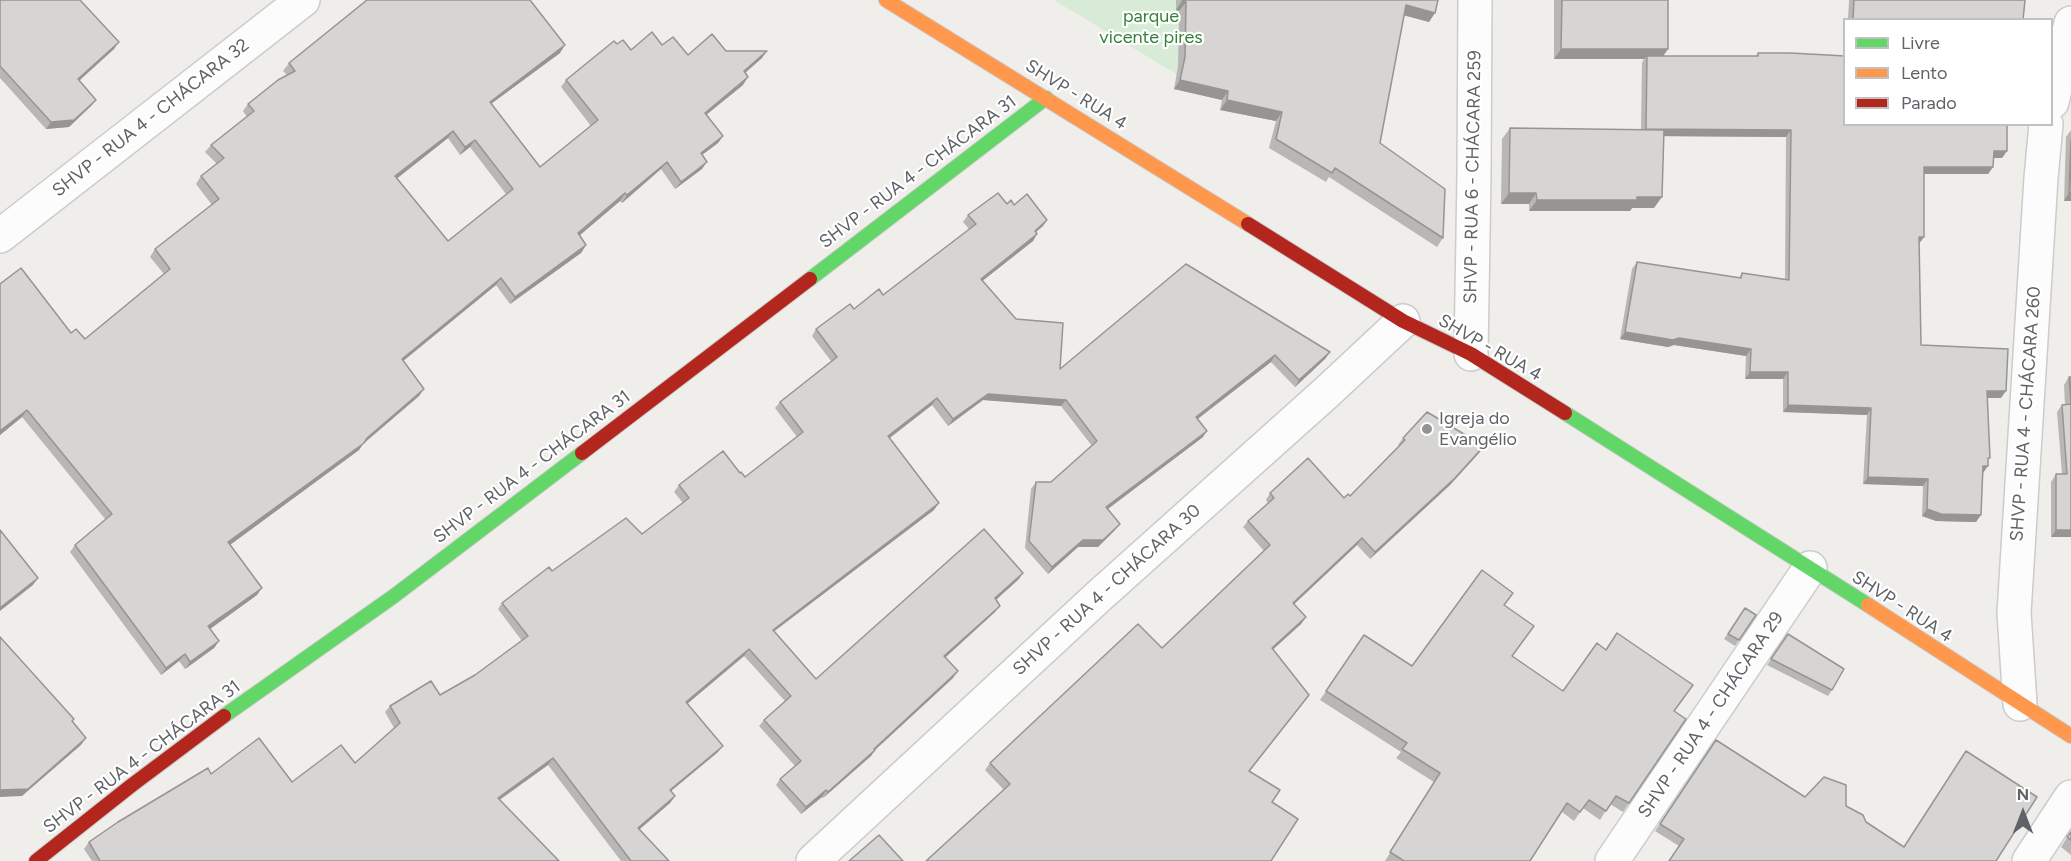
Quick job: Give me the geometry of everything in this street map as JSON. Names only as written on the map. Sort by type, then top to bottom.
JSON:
[{"type":"street","name":"SHVP - RUA 4 - CHÁCARA 32","points":[[0,236],[303,0]]},
{"type":"street","name":"SHVP - RUA 4","points":[[886,0],[1403,321],[1471,354],[2071,736]]},
{"type":"street","name":"SHVP - RUA 6 - CHÁCARA 259","points":[[1471,354],[1475,0]]},
{"type":"street","points":[[2053,98],[2071,23]]},
{"type":"street","name":"SHVP - RUA 4 - CHÁCARA 31","points":[[36,861],[243,702],[394,596],[1046,98]]},
{"type":"street","name":"SHVP - RUA 4 - CHÁCARA 260","points":[[2020,704],[2014,613],[2046,126]]},
{"type":"street","name":"SHVP - RUA 4 - CHÁCARA 30","points":[[813,861],[1090,604],[1403,321]]},
{"type":"street","name":"SHVP - RUA 4 - CHÁCARA 29","points":[[1612,861],[1810,568]]},
{"type":"street","points":[[2030,861],[2071,797]]},
{"type":"green space","name":"parque vicente pires","points":[[1054,0],[1179,0],[1178,75]]},
{"type":"building","points":[[0,0],[80,0],[119,42],[78,79],[96,100],[74,120],[51,122],[0,66]]},
{"type":"building","points":[[367,0],[530,0],[565,45],[490,102],[540,167],[598,120],[566,80],[614,41],[617,44],[623,40],[631,50],[652,32],[662,45],[673,37],[688,55],[712,34],[726,51],[767,51],[744,71],[748,77],[705,113],[723,136],[701,153],[707,162],[681,182],[667,162],[627,195],[625,193],[578,233],[586,245],[515,297],[501,278],[402,359],[424,389],[364,443],[228,542],[262,588],[208,626],[219,641],[190,662],[185,654],[166,668],[75,545],[112,514],[27,410],[0,431],[0,284],[21,268],[71,333],[76,329],[85,339],[170,269],[155,249],[219,199],[201,176],[224,158],[211,145],[254,111],[248,104],[278,80],[295,71],[289,63]],"holes":[[[453,131],[465,147],[475,140],[513,189],[448,241],[395,176]]]},
{"type":"building","points":[[1182,0],[1438,0],[1435,13],[1406,5],[1380,143],[1445,189],[1443,238],[1335,168],[1332,173],[1276,139],[1282,112],[1227,100],[1228,91],[1180,80],[1185,57],[1186,2]]},
{"type":"building","points":[[1562,0],[1668,0],[1668,49],[1561,49]]},
{"type":"building","points":[[1854,0],[2025,0],[2023,18],[1853,18]]},
{"type":"building","points":[[1758,53],[1843,56],[1843,126],[2007,126],[2007,151],[1994,151],[1993,167],[1924,167],[1924,237],[1919,237],[1921,345],[2008,349],[2006,391],[1987,391],[1990,458],[1988,458],[1988,466],[1983,466],[1981,515],[1941,514],[1927,509],[1928,479],[1868,477],[1871,408],[1788,405],[1788,372],[1750,372],[1751,349],[1625,332],[1637,262],[1741,278],[1742,273],[1789,280],[1791,130],[1646,129],[1647,56],[1758,56]]},
{"type":"building","points":[[1510,128],[1664,130],[1662,197],[1637,197],[1637,200],[1537,200],[1536,193],[1509,193]]},
{"type":"building","points":[[2071,140],[2071,193],[2069,193]]},
{"type":"building","points":[[998,193],[1007,204],[1011,200],[1014,205],[1027,194],[1047,220],[1035,231],[1037,234],[981,279],[1016,319],[1063,323],[1060,369],[1186,264],[1330,352],[1299,380],[1275,355],[1196,417],[1207,431],[1106,507],[1120,524],[1103,540],[1083,540],[1052,567],[1029,541],[1036,482],[1051,482],[1097,441],[1066,400],[988,394],[953,419],[937,398],[888,436],[939,503],[773,630],[816,679],[984,529],[1023,573],[995,598],[1000,606],[944,656],[958,671],[828,792],[826,790],[806,807],[780,779],[801,761],[764,720],[791,696],[749,649],[686,702],[723,746],[670,790],[675,796],[638,828],[669,861],[631,861],[553,758],[498,798],[559,861],[100,861],[89,842],[208,768],[211,774],[259,738],[292,782],[341,745],[355,763],[400,723],[390,706],[431,681],[440,695],[475,675],[528,636],[502,603],[549,567],[552,571],[626,518],[642,534],[689,498],[679,485],[723,451],[745,477],[803,432],[780,402],[837,357],[816,329],[850,304],[854,309],[879,289],[883,295],[976,224],[968,215]]},
{"type":"building","points":[[2069,377],[2071,377],[2071,404]]},
{"type":"building","points":[[2071,404],[2071,530],[2056,530],[2056,474],[2067,474],[2062,405]]},
{"type":"building","points":[[1427,412],[1484,446],[1455,478],[1375,552],[1362,538],[1293,603],[1306,617],[1272,648],[1309,695],[1249,771],[1280,790],[1272,802],[1298,819],[1271,861],[926,861],[1010,784],[990,763],[1138,624],[1162,648],[1270,545],[1248,521],[1274,498],[1270,493],[1308,458],[1344,498],[1348,494],[1350,496],[1405,440],[1403,438]]},
{"type":"building","points":[[0,530],[38,578],[0,608]]},
{"type":"building","points":[[1482,570],[1513,593],[1504,605],[1534,626],[1512,656],[1563,691],[1597,643],[1606,650],[1617,633],[1693,685],[1674,711],[1686,719],[1629,803],[1616,796],[1606,811],[1589,800],[1580,812],[1567,803],[1530,861],[1404,861],[1390,852],[1440,773],[1402,749],[1407,743],[1326,691],[1364,635],[1412,666]]},
{"type":"building","points":[[1745,608],[1756,615],[1739,640],[1728,634]]},
{"type":"building","points":[[1788,634],[1844,669],[1832,690],[1771,659]]},
{"type":"building","points":[[0,637],[74,719],[72,721],[86,738],[28,789],[0,790]]},
{"type":"building","points":[[1716,740],[1805,797],[1824,777],[1846,785],[1846,806],[1863,815],[1866,822],[1904,847],[1966,751],[2037,797],[1996,861],[1669,861],[1684,839],[1660,824]]},
{"type":"building","points":[[879,835],[903,861],[849,861]]},
{"type":"traffic: fast","points":[[810,279],[1046,98]]},
{"type":"traffic: fast","points":[[1565,413],[1868,605]]},
{"type":"traffic: fast","points":[[224,716],[394,596],[582,453]]},
{"type":"traffic: slow","points":[[886,0],[1248,224]]},
{"type":"traffic: slow","points":[[1868,605],[2071,736]]},
{"type":"traffic: jam","points":[[1248,224],[1403,321],[1471,354],[1565,413]]},
{"type":"traffic: jam","points":[[582,453],[810,279]]},
{"type":"traffic: jam","points":[[36,861],[224,716]]},
{"type":"place","name":"Igreja do Evangélio","points":[[1427,429]]}]
